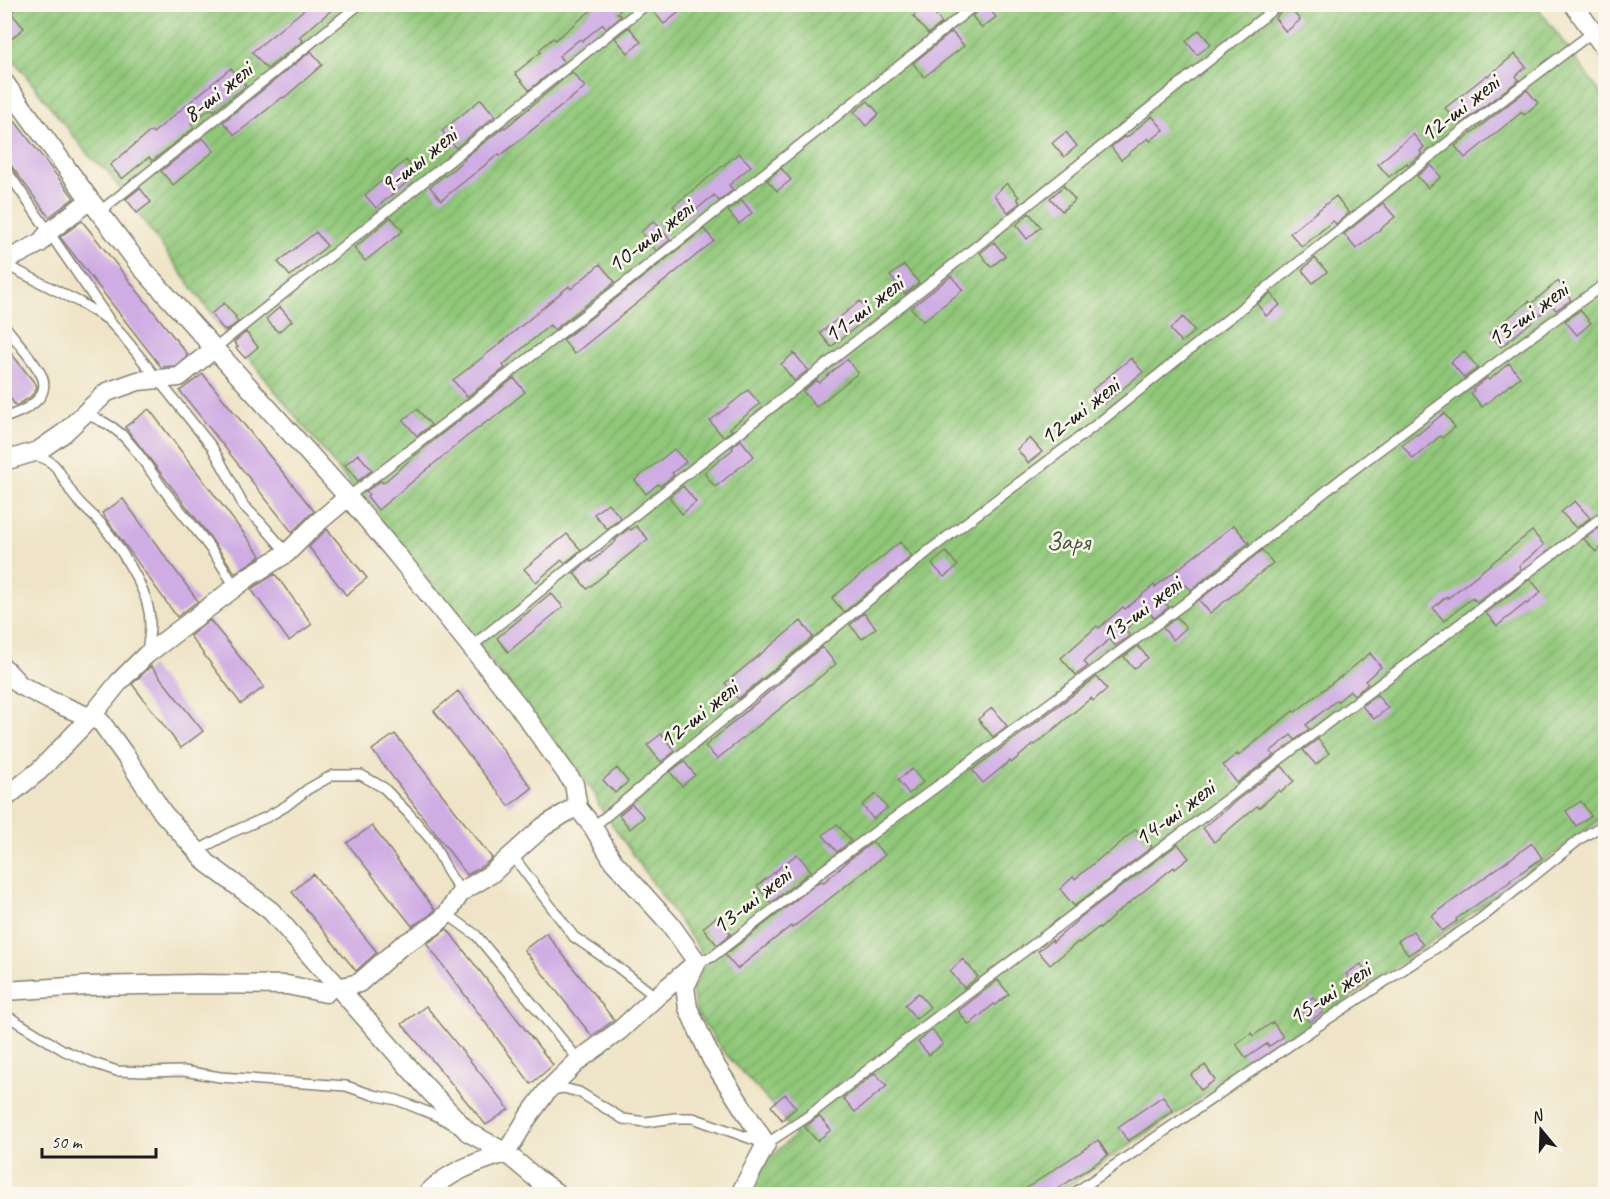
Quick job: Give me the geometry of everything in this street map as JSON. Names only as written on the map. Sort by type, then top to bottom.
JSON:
[{"type":"street","points":[[1573,4],[1605,50]]},
{"type":"street","points":[[4,82],[141,267],[348,497],[472,646],[574,784],[578,808],[593,827],[613,861],[670,924],[697,962]]},
{"type":"street","points":[[4,258],[17,255],[40,243],[50,231],[95,206]]},
{"type":"street","points":[[4,461],[38,451],[64,433],[107,392],[138,381],[179,377],[214,349]]},
{"type":"street","points":[[4,799],[40,770],[90,718],[118,682],[146,655],[250,576],[287,553],[348,497]]},
{"type":"street","points":[[4,668],[20,685],[101,722],[163,813],[207,863],[271,911],[332,990],[468,1132],[506,1153],[558,1194]]},
{"type":"street","points":[[4,991],[86,986],[196,984],[287,985],[332,990],[359,982],[401,946],[434,926],[447,914],[461,892],[490,874],[543,827],[570,810],[578,808]]},
{"type":"street","points":[[427,1194],[436,1185],[469,1165],[506,1153],[547,1091],[579,1060],[619,1031],[697,962]]},
{"type":"street","points":[[697,962],[685,987],[688,1008],[712,1060],[766,1144],[741,1194]]},
{"type":"lane","points":[[4,12],[13,4]]},
{"type":"lane","name":"8-ші желі","points":[[95,206],[360,4]]},
{"type":"lane","name":"9-шы желі","points":[[214,349],[647,4]]},
{"type":"lane","name":"10-шы желі","points":[[348,497],[516,370],[806,142],[976,4]]},
{"type":"lane","name":"11-ші желі","points":[[472,646],[1280,4]]},
{"type":"lane","name":"12-ші желі","points":[[593,827],[931,549],[1101,421],[1462,131],[1593,32]]},
{"type":"lane","points":[[4,167],[114,327]]},
{"type":"lane","points":[[4,264],[79,302],[114,327],[212,447],[243,505],[287,553]]},
{"type":"lane","name":"13-ші желі","points":[[697,962],[712,957],[825,869],[1184,604],[1345,476],[1605,284]]},
{"type":"lane","points":[[4,325],[36,366],[43,378],[44,389],[38,400],[23,411],[4,418]]},
{"type":"lane","points":[[85,414],[106,423],[121,435],[138,454],[217,555],[235,588]]},
{"type":"lane","points":[[29,453],[45,457],[55,465],[74,496],[102,525],[132,570],[149,607],[146,655]]},
{"type":"lane","name":"14-ші желі","points":[[766,1144],[807,1117],[1605,514]]},
{"type":"lane","points":[[196,851],[230,833],[267,818],[308,789],[333,775],[361,775],[384,788],[409,814],[432,841],[461,892]]},
{"type":"lane","name":"15-ші желі","points":[[1073,1194],[1328,1019],[1480,919],[1581,839],[1605,823]]},
{"type":"lane","points":[[512,855],[574,936],[656,997]]},
{"type":"lane","points":[[447,914],[476,935],[579,1060]]},
{"type":"lane","points":[[4,1014],[63,1050],[117,1071],[184,1071],[220,1077],[346,1086],[397,1100],[435,1114],[468,1132]]},
{"type":"lane","points":[[547,1091],[563,1088],[579,1092],[623,1119],[646,1122],[693,1118],[766,1144]]},
{"type":"green space","name":"Заря","points":[[5,4],[1536,5],[1605,99],[1605,816],[1383,976],[1056,1194],[753,1194],[751,1175],[795,1135],[772,1105],[722,1050],[696,1012],[692,989],[708,962],[599,806],[595,794],[373,512],[237,344],[228,337],[108,172],[89,156],[5,49]]},
{"type":"building","points":[[311,4],[339,4],[299,37],[303,41],[267,69],[252,52]]},
{"type":"building","points":[[599,4],[627,4],[617,13],[621,16],[606,28],[603,24],[559,56],[564,62],[529,90],[515,73],[541,52],[539,50],[553,38],[555,40]]},
{"type":"building","points":[[654,4],[671,4],[678,13],[664,24],[651,9]]},
{"type":"building","points":[[927,4],[949,4],[936,15],[942,23],[928,34],[913,16]]},
{"type":"building","points":[[983,4],[986,4],[996,17],[982,28],[972,16],[981,9]]},
{"type":"building","points":[[1288,6],[1300,20],[1286,32],[1275,18]]},
{"type":"building","points":[[12,14],[24,28],[10,40],[4,33],[4,21]]},
{"type":"building","points":[[629,27],[641,42],[628,53],[615,38]]},
{"type":"building","points":[[1199,30],[1211,44],[1197,55],[1186,41]]},
{"type":"building","points":[[952,32],[964,46],[924,77],[913,63]]},
{"type":"building","points":[[311,51],[322,65],[284,98],[235,135],[223,122]]},
{"type":"building","points":[[1515,54],[1526,67],[1516,76],[1519,80],[1459,125],[1445,108]]},
{"type":"building","points":[[231,68],[246,86],[214,111],[211,108],[191,124],[194,128],[152,161],[149,157],[122,179],[110,165],[151,131],[153,133]]},
{"type":"building","points":[[572,72],[585,87],[500,156],[499,154],[441,200],[430,187]]},
{"type":"building","points":[[1527,90],[1538,103],[1524,115],[1522,112],[1465,158],[1455,146]]},
{"type":"building","points":[[481,99],[495,116],[456,148],[442,131]]},
{"type":"building","points":[[868,101],[879,114],[866,126],[854,112]]},
{"type":"building","points":[[4,107],[74,198],[49,217],[4,156]]},
{"type":"building","points":[[1152,116],[1164,130],[1150,141],[1148,138],[1121,160],[1111,147],[1125,136],[1126,138]]},
{"type":"building","points":[[1066,132],[1077,146],[1064,157],[1052,143]]},
{"type":"building","points":[[1413,134],[1424,147],[1420,151],[1422,154],[1389,177],[1378,164]]},
{"type":"building","points":[[203,138],[214,151],[173,185],[161,171]]},
{"type":"building","points":[[739,153],[751,166],[729,185],[733,190],[719,201],[714,195],[685,219],[673,206]]},
{"type":"building","points":[[406,160],[417,174],[376,208],[365,195]]},
{"type":"building","points":[[1431,165],[1441,177],[1428,188],[1417,176]]},
{"type":"building","points":[[781,168],[791,180],[777,191],[767,180]]},
{"type":"building","points":[[1007,183],[1019,197],[1017,198],[1020,203],[1008,212],[994,195]]},
{"type":"building","points":[[1064,186],[1075,200],[1062,211],[1050,198]]},
{"type":"building","points":[[140,188],[151,202],[137,213],[126,199]]},
{"type":"building","points":[[1336,196],[1349,213],[1336,224],[1333,221],[1302,247],[1290,233]]},
{"type":"building","points":[[742,200],[752,213],[739,224],[728,211]]},
{"type":"building","points":[[1383,203],[1395,217],[1356,249],[1344,234]]},
{"type":"building","points":[[1029,213],[1041,227],[1027,239],[1016,225]]},
{"type":"building","points":[[391,217],[403,231],[365,261],[354,248]]},
{"type":"building","points":[[82,221],[188,355],[175,366],[161,367],[60,237]]},
{"type":"building","points":[[654,221],[670,240],[656,251],[641,232]]},
{"type":"building","points":[[704,229],[714,241],[574,354],[563,340]]},
{"type":"building","points":[[316,232],[327,246],[290,276],[278,262]]},
{"type":"building","points":[[994,242],[1005,256],[991,267],[980,253]]},
{"type":"building","points":[[1315,258],[1327,272],[1313,283],[1302,270]]},
{"type":"building","points":[[600,264],[615,282],[554,330],[550,325],[503,365],[505,368],[467,397],[453,380],[569,286],[571,289]]},
{"type":"building","points":[[904,265],[919,283],[905,294],[890,276]]},
{"type":"building","points":[[951,276],[963,290],[923,321],[911,308]]},
{"type":"building","points":[[1558,281],[1571,300],[1556,310],[1552,305],[1501,347],[1489,333],[1529,301],[1531,304]]},
{"type":"building","points":[[1271,293],[1280,305],[1266,316],[1257,304]]},
{"type":"building","points":[[860,301],[871,315],[831,347],[820,333]]},
{"type":"building","points":[[224,303],[238,322],[226,331],[211,314]]},
{"type":"building","points":[[280,307],[292,321],[278,332],[266,319]]},
{"type":"building","points":[[1580,310],[1591,323],[1577,335],[1565,321]]},
{"type":"building","points":[[1183,317],[1195,331],[1181,342],[1170,329]]},
{"type":"building","points":[[246,332],[258,347],[245,358],[234,342]]},
{"type":"building","points":[[4,344],[37,386],[29,398],[16,406],[4,390]]},
{"type":"building","points":[[1464,351],[1478,368],[1464,378],[1451,362]]},
{"type":"building","points":[[794,353],[808,370],[794,381],[781,364]]},
{"type":"building","points":[[1131,358],[1143,372],[1104,404],[1092,390]]},
{"type":"building","points":[[847,359],[858,373],[816,407],[803,391],[817,380],[819,383]]},
{"type":"building","points":[[1509,363],[1520,377],[1482,407],[1471,393],[1473,389],[1487,378],[1489,380]]},
{"type":"building","points":[[203,374],[314,511],[292,532],[180,391]]},
{"type":"building","points":[[514,378],[525,392],[378,510],[367,496],[369,494],[366,491],[381,481],[383,483],[425,447]]},
{"type":"building","points":[[748,390],[760,404],[730,428],[732,430],[723,437],[710,421]]},
{"type":"building","points":[[149,409],[261,556],[235,573],[125,427]]},
{"type":"building","points":[[417,409],[431,425],[417,436],[403,420]]},
{"type":"building","points":[[1444,413],[1455,427],[1442,438],[1440,436],[1413,459],[1402,445]]},
{"type":"building","points":[[1030,438],[1042,452],[1028,463],[1017,449]]},
{"type":"building","points":[[741,440],[754,456],[715,487],[704,473]]},
{"type":"building","points":[[674,449],[686,462],[672,473],[674,475],[646,494],[635,480]]},
{"type":"building","points":[[358,454],[372,470],[358,481],[345,465]]},
{"type":"building","points":[[683,486],[696,502],[682,514],[669,497]]},
{"type":"building","points":[[123,499],[198,601],[177,617],[102,513]]},
{"type":"building","points":[[1575,501],[1590,518],[1576,528],[1561,512]]},
{"type":"building","points":[[608,503],[621,518],[607,529],[594,514]]},
{"type":"building","points":[[1234,525],[1249,543],[1191,590],[1186,585],[1165,603],[1169,607],[1154,618],[1148,610],[1125,630],[1130,636],[1115,646],[1110,639],[1086,659],[1084,662],[1088,666],[1076,675],[1061,658],[1097,626],[1099,628],[1123,607],[1125,609],[1154,585],[1155,587]]},
{"type":"building","points":[[636,526],[648,539],[587,589],[574,573],[590,560],[591,562],[629,528],[631,530]]},
{"type":"building","points":[[1599,528],[1605,536],[1605,544],[1596,552],[1584,539]]},
{"type":"building","points":[[327,529],[367,578],[346,595],[309,547]]},
{"type":"building","points":[[1532,531],[1544,545],[1519,566],[1521,569],[1477,602],[1472,598],[1444,621],[1433,608]]},
{"type":"building","points":[[567,534],[581,550],[565,563],[562,560],[536,582],[524,569]]},
{"type":"building","points":[[900,542],[912,556],[844,612],[832,598]]},
{"type":"building","points":[[1262,550],[1273,563],[1210,613],[1199,600]]},
{"type":"building","points":[[946,552],[958,566],[944,577],[932,564]]},
{"type":"building","points":[[275,574],[312,624],[289,641],[251,589]]},
{"type":"building","points":[[1530,579],[1541,592],[1497,626],[1486,613]]},
{"type":"building","points":[[551,593],[563,607],[508,652],[497,638]]},
{"type":"building","points":[[864,613],[876,628],[862,639],[850,625]]},
{"type":"building","points":[[1177,617],[1186,628],[1173,640],[1163,628]]},
{"type":"building","points":[[210,620],[264,687],[241,704],[190,636]]},
{"type":"building","points":[[801,621],[813,637],[738,699],[725,683]]},
{"type":"building","points":[[1138,646],[1148,658],[1134,669],[1124,657]]},
{"type":"building","points":[[822,647],[836,664],[717,759],[705,746]]},
{"type":"building","points":[[1370,653],[1381,667],[1365,681],[1368,684],[1354,695],[1350,691],[1337,700],[1306,725],[1309,729],[1295,740],[1291,735],[1270,752],[1274,755],[1237,783],[1223,765],[1237,754],[1238,756]]},
{"type":"building","points":[[151,666],[203,731],[181,748],[132,684]]},
{"type":"building","points":[[1097,677],[1107,689],[1093,701],[1091,698],[1011,763],[1010,761],[983,783],[972,770]]},
{"type":"building","points":[[458,691],[532,788],[509,806],[434,711]]},
{"type":"building","points":[[1377,695],[1388,708],[1374,719],[1362,706]]},
{"type":"building","points":[[992,708],[1007,726],[993,737],[978,719]]},
{"type":"building","points":[[395,734],[492,858],[484,865],[467,875],[372,750]]},
{"type":"building","points":[[661,734],[675,751],[661,762],[647,745]]},
{"type":"building","points":[[1318,739],[1329,753],[1316,765],[1303,750]]},
{"type":"building","points":[[684,761],[695,775],[682,786],[670,772]]},
{"type":"building","points":[[1282,766],[1294,781],[1281,792],[1279,790],[1259,808],[1257,806],[1214,842],[1203,828]]},
{"type":"building","points":[[617,768],[628,782],[615,793],[603,780]]},
{"type":"building","points":[[912,769],[923,782],[909,794],[898,780]]},
{"type":"building","points":[[876,794],[887,808],[873,819],[862,805]]},
{"type":"building","points":[[1581,801],[1591,816],[1576,826],[1566,811]]},
{"type":"building","points":[[632,804],[644,817],[630,829],[619,815]]},
{"type":"building","points":[[837,824],[851,841],[837,852],[823,835]]},
{"type":"building","points":[[372,826],[435,910],[412,926],[347,843]]},
{"type":"building","points":[[1136,829],[1152,847],[1074,906],[1060,889],[1073,877],[1075,879],[1106,855]]},
{"type":"building","points":[[873,842],[885,855],[792,928],[791,926],[737,969],[725,955],[820,881],[824,882]]},
{"type":"building","points":[[1532,843],[1542,858],[1442,931],[1432,916]]},
{"type":"building","points":[[1178,844],[1189,858],[1175,869],[1174,867],[1100,929],[1099,927],[1078,942],[1050,965],[1038,951],[1052,940],[1053,942],[1082,916]]},
{"type":"building","points":[[797,854],[811,871],[771,903],[757,886]]},
{"type":"building","points":[[313,874],[377,952],[356,971],[292,892]]},
{"type":"building","points":[[716,917],[731,934],[717,945],[703,928]]},
{"type":"building","points":[[447,929],[553,1065],[531,1084],[427,944]]},
{"type":"building","points":[[1413,931],[1423,945],[1408,955],[1398,941]]},
{"type":"building","points":[[546,933],[614,1020],[592,1036],[524,950]]},
{"type":"building","points":[[963,959],[978,977],[964,988],[950,971]]},
{"type":"building","points":[[1361,964],[1371,979],[1356,989],[1346,974]]},
{"type":"building","points":[[998,980],[1009,994],[969,1025],[958,1011]]},
{"type":"building","points":[[918,993],[930,1007],[916,1019],[905,1005]]},
{"type":"building","points":[[1313,997],[1323,1012],[1309,1022],[1299,1007]]},
{"type":"building","points":[[426,1006],[509,1109],[486,1125],[402,1024]]},
{"type":"building","points":[[1273,1022],[1283,1037],[1268,1047],[1267,1044],[1246,1058],[1236,1044],[1251,1033],[1253,1036]]},
{"type":"building","points":[[932,1030],[943,1044],[929,1055],[918,1042]]},
{"type":"building","points":[[1205,1065],[1215,1080],[1201,1090],[1191,1075]]},
{"type":"building","points":[[875,1073],[887,1086],[855,1112],[843,1098]]},
{"type":"building","points":[[785,1094],[796,1108],[782,1120],[771,1106]]},
{"type":"building","points":[[1163,1096],[1173,1111],[1128,1141],[1118,1127]]},
{"type":"building","points":[[819,1116],[831,1130],[817,1141],[805,1127]]},
{"type":"building","points":[[1098,1140],[1108,1155],[1050,1194],[1018,1194]]}]
